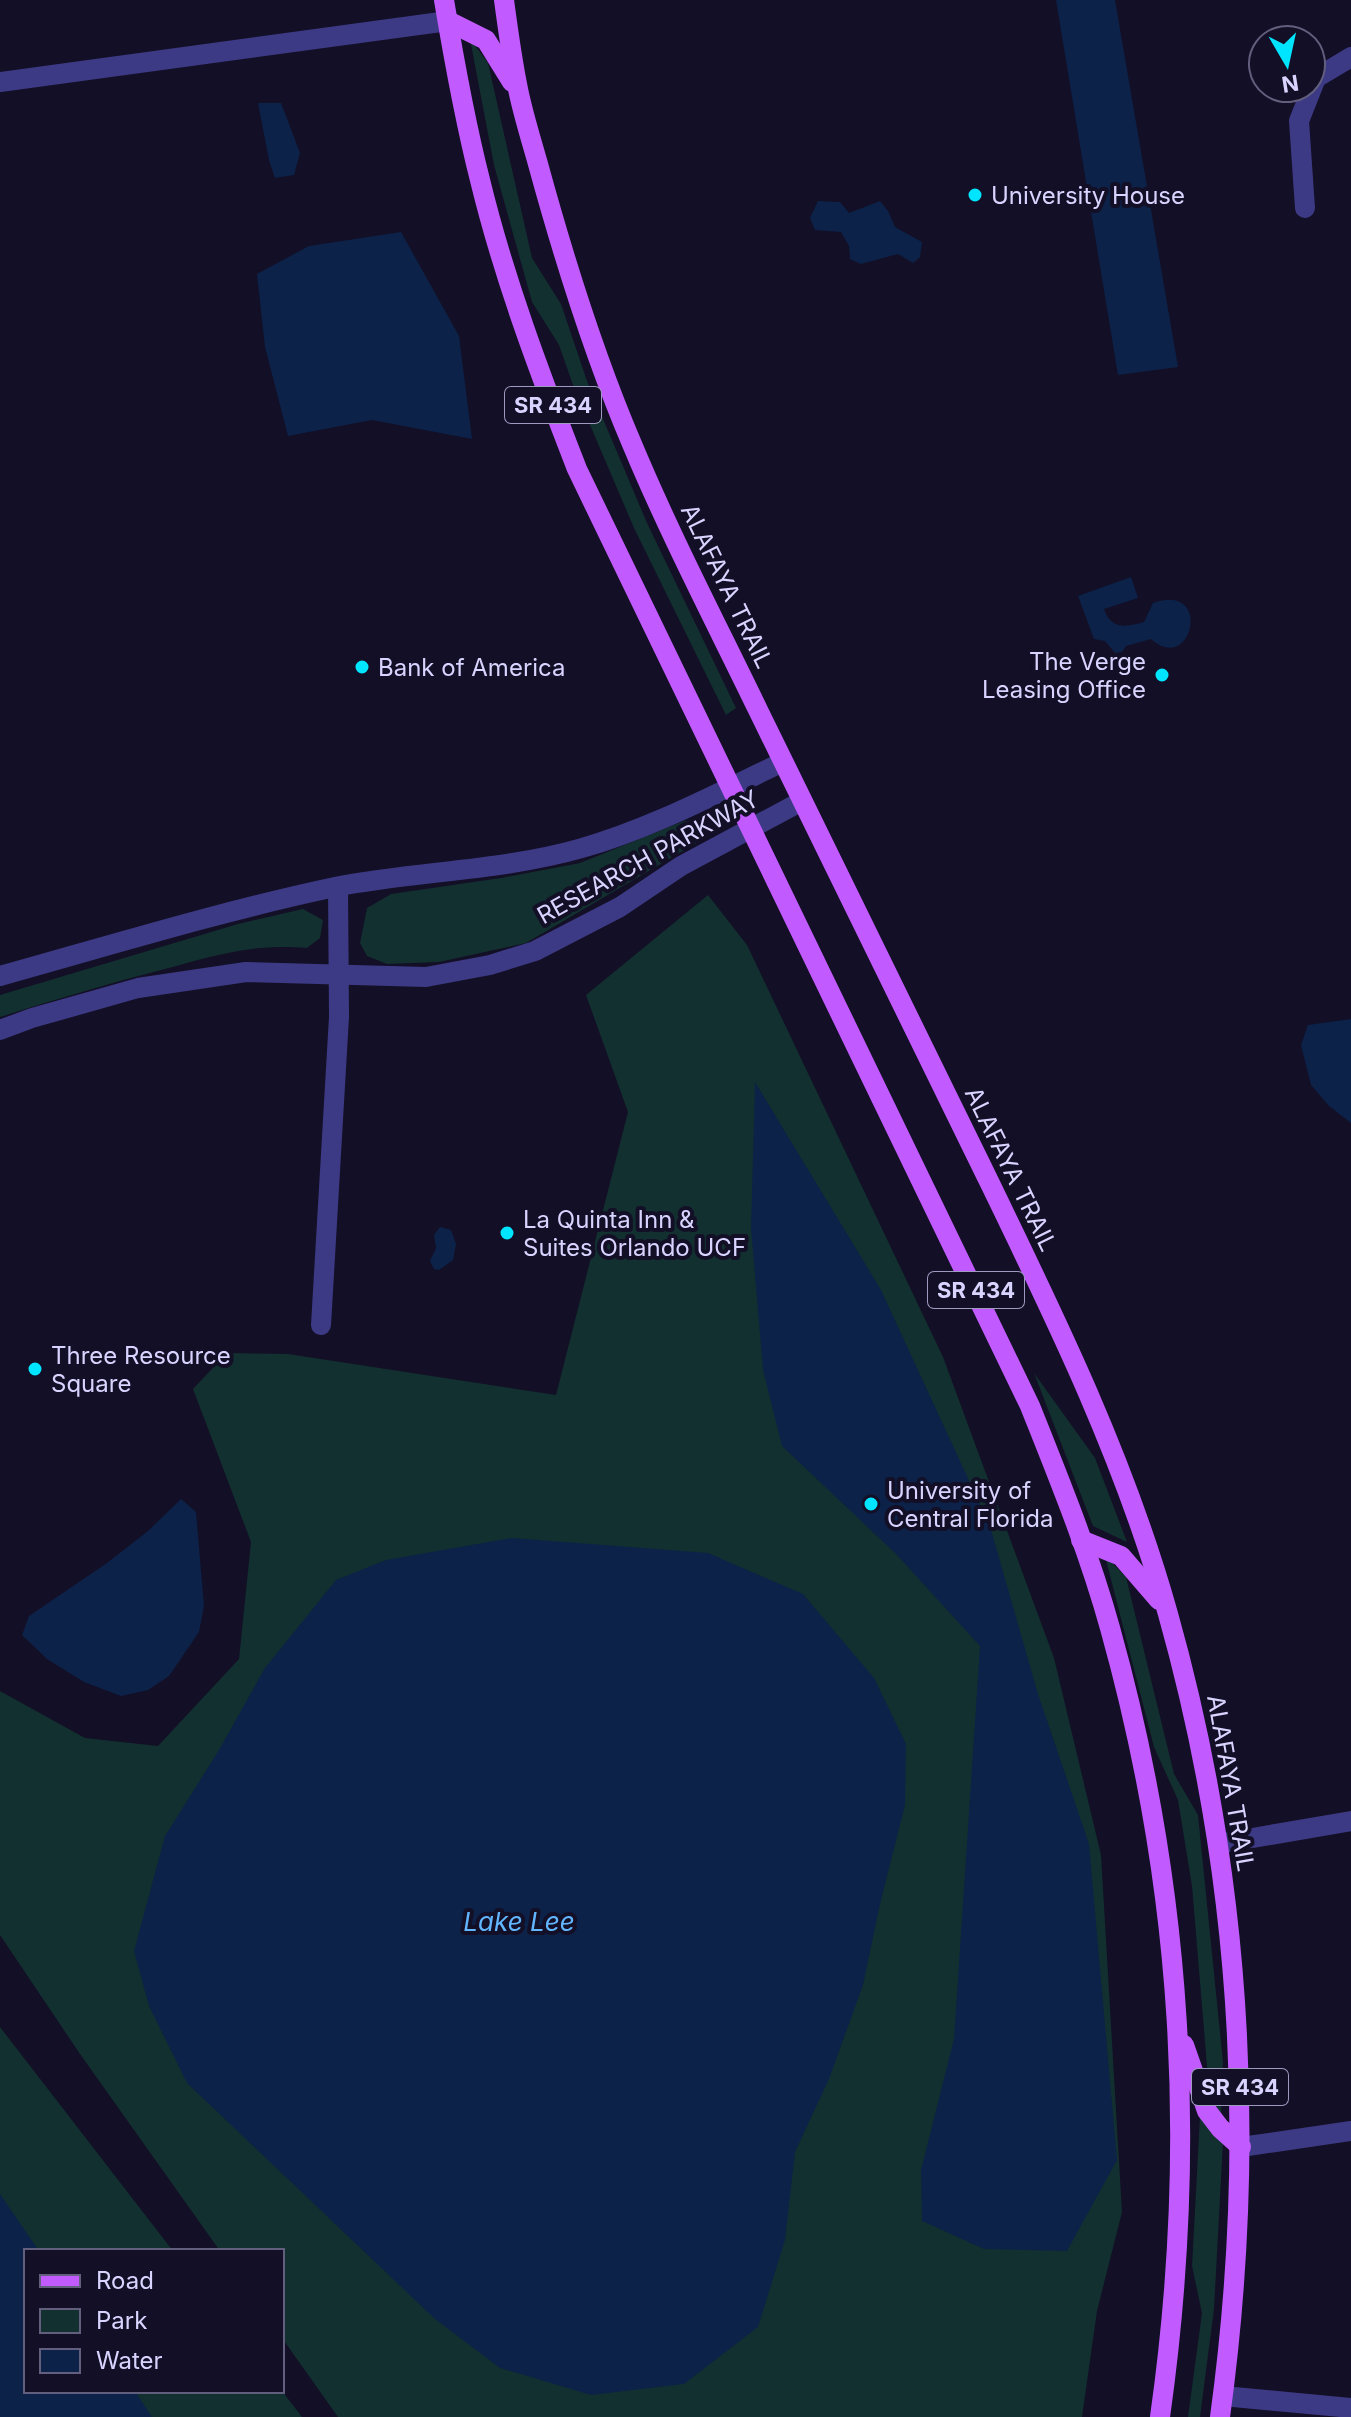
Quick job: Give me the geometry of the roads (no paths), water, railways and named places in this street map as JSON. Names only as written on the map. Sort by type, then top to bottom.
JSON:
[{"type":"main road","name":"ALAFAYA TRAIL","points":[[502,2],[518,92],[556,233],[606,382],[660,506],[1048,1302],[1114,1456],[1167,1610],[1189,1692],[1218,1844],[1234,1962],[1240,2062],[1238,2245],[1220,2417]]},
{"type":"main road","points":[[446,10],[486,40],[518,92]]},
{"type":"main road","name":"SR 434","points":[[446,10],[480,180],[498,248],[577,469],[990,1319],[1030,1406],[1081,1540],[1109,1625],[1132,1711],[1160,1854],[1171,1940],[1177,2026],[1182,2151],[1178,2255],[1160,2417]]},
{"type":"main road","points":[[1081,1540],[1121,1556],[1167,1610]]},
{"type":"main road","points":[[1177,2026],[1207,2111],[1241,2147]]},
{"type":"street","points":[[0,82],[446,10]]},
{"type":"street","points":[[1305,208],[1299,121],[1316,78],[1351,57]]},
{"type":"street","name":"RESEARCH PARKWAY","points":[[0,976],[257,905],[338,887],[579,849],[623,835],[783,762]]},
{"type":"street","name":"RESEARCH PARKWAY","points":[[0,1030],[138,988],[246,972],[426,977],[490,965],[535,951],[620,907],[681,866],[802,801]]},
{"type":"street","points":[[321,1325],[339,975],[338,887]]},
{"type":"street","points":[[1218,1844],[1351,1821]]},
{"type":"street","points":[[1241,2147],[1351,2131]]},
{"type":"street","points":[[1223,2396],[1351,2408]]},
{"type":"water","points":[[1056,0],[1115,0],[1178,367],[1118,375]]},
{"type":"water","points":[[258,103],[281,103],[300,153],[294,175],[275,178]]},
{"type":"water","points":[[818,201],[840,202],[849,213],[880,201],[895,227],[922,242],[920,257],[913,263],[898,254],[861,264],[850,259],[849,246],[841,232],[815,230],[810,218]]},
{"type":"water","points":[[401,232],[459,336],[472,439],[372,420],[288,436],[265,347],[257,274],[309,246]]},
{"type":"water","points":[[1131,577],[1138,598],[1104,609],[1107,616],[1115,624],[1131,625],[1144,622],[1153,603],[1172,600],[1184,605],[1190,614],[1190,627],[1186,638],[1177,646],[1166,647],[1151,639],[1126,646],[1122,652],[1115,653],[1105,641],[1094,639],[1078,596]]},
{"type":"water","points":[[1351,1019],[1351,1123],[1329,1106],[1311,1085],[1301,1045],[1308,1025]]},
{"type":"water","points":[[755,1082],[881,1290],[990,1526],[1038,1694],[1089,1844],[1117,2160],[1067,2251],[984,2249],[922,2221],[921,2170],[954,2039],[980,1646],[896,1554],[782,1446],[763,1370],[751,1228]]},
{"type":"water","points":[[440,1227],[451,1230],[456,1244],[453,1260],[439,1270],[434,1269],[430,1261],[436,1248],[434,1235]]},
{"type":"water","points":[[181,1499],[196,1512],[204,1606],[199,1632],[169,1676],[148,1690],[121,1696],[84,1682],[47,1659],[22,1635],[29,1616],[107,1563],[148,1531]]},
{"type":"water","name":"Lake Lee","points":[[512,1538],[708,1553],[803,1594],[874,1678],[906,1744],[905,1805],[863,1985],[829,2079],[795,2152],[785,2240],[758,2327],[684,2384],[591,2395],[500,2368],[435,2319],[187,2083],[149,2006],[134,1951],[165,1836],[219,1750],[265,1668],[336,1580],[386,1560]]},
{"type":"water","points":[[0,2194],[38,2249],[24,2249],[24,2393],[136,2393],[152,2417],[0,2417]]},
{"type":"place","name":"University House","points":[[975,195]]},
{"type":"place","name":"Bank of America","points":[[362,667]]},
{"type":"place","name":"The Verge Leasing Office","points":[[1162,675]]},
{"type":"place","name":"La Quinta Inn & Suites Orlando UCF","points":[[507,1233]]},
{"type":"place","name":"Three Resource Square","points":[[35,1369]]},
{"type":"place","name":"University of Central Florida","points":[[871,1504]]}]
